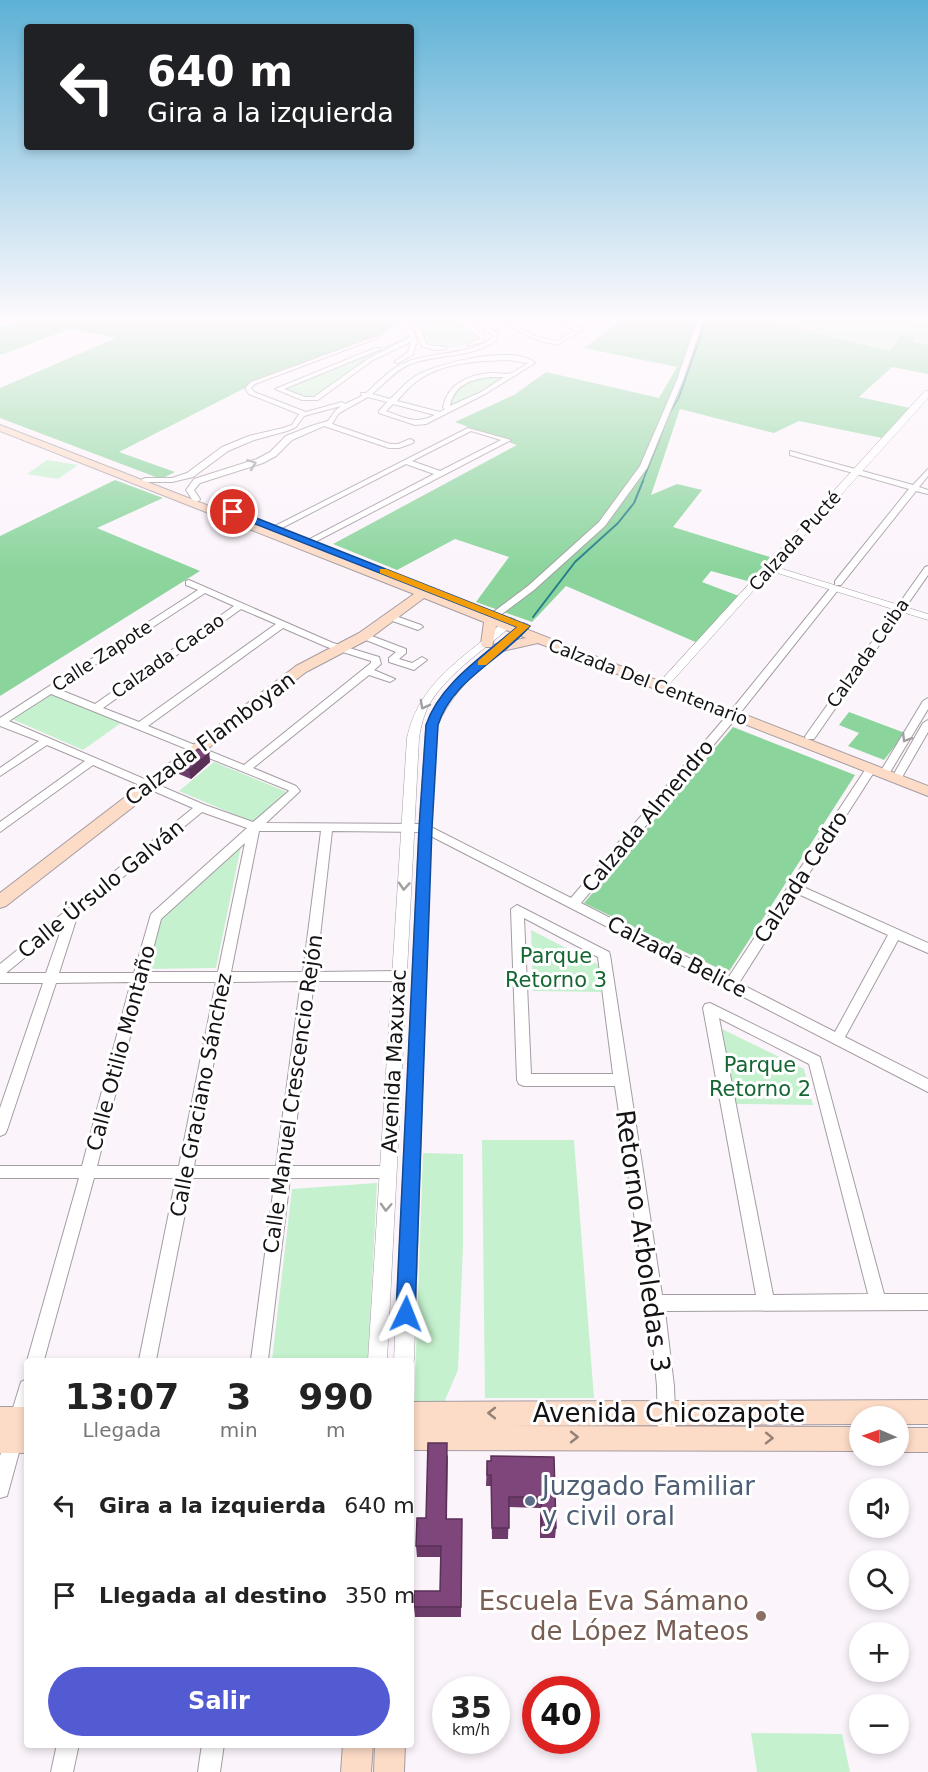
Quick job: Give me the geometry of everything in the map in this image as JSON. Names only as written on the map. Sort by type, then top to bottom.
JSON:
[{"type":"main road","name":"Calzada Del Centenario","points":[[0,422],[129,476],[310,541],[419,589]]},
{"type":"main road","name":"Calzada Del Centenario","points":[[0,428],[129,476],[888,772],[928,782]]},
{"type":"main road","name":"Calzada Flamboyan","points":[[337,646],[364,636],[390,617],[419,589]]},
{"type":"main road","name":"Calzada Flamboyan","points":[[0,889],[192,747],[355,631],[419,589]]},
{"type":"main road","points":[[493,618],[492,646],[538,640]]},
{"type":"main road","name":"Calzada Del Centenario","points":[[514,627],[538,640],[664,684]]},
{"type":"main road","name":"Calzada Del Centenario","points":[[735,712],[810,736],[928,791]]},
{"type":"main road","name":"Calzada Flamboyan","points":[[0,902],[145,783]]},
{"type":"main road","name":"Avenida Chicozapote","points":[[414,1438],[928,1412]]},
{"type":"main road","name":"Avenida Chicozapote","points":[[414,1414],[667,1425],[849,1438]]},
{"type":"main road","points":[[909,1440],[928,1440]]},
{"type":"main road","points":[[356,1772],[358,1748]]},
{"type":"main road","points":[[389,1772],[390,1748]]},
{"type":"street","points":[[283,404],[310,413],[327,414],[334,418]]},
{"type":"street","points":[[145,480],[182,478],[196,472],[225,449],[252,438],[285,430],[310,413],[341,404]]},
{"type":"street","points":[[196,499],[190,490],[197,481],[260,461],[273,454],[289,438],[327,424],[336,413],[353,404]]},
{"type":"street","points":[[390,404],[381,412],[420,423],[461,404]]},
{"type":"street","points":[[399,404],[440,414]]},
{"type":"street","points":[[446,404],[446,407],[450,409]]},
{"type":"street","points":[[493,618],[531,588],[602,524],[644,466],[670,404]]},
{"type":"street","name":"Calzada Pucté","points":[[664,684],[918,404]]},
{"type":"street","points":[[298,420],[305,425],[318,426]]},
{"type":"street","points":[[327,424],[389,446],[399,446],[410,441]]},
{"type":"street","points":[[275,528],[470,429],[507,440],[310,541]]},
{"type":"street","points":[[793,453],[928,492]]},
{"type":"street","points":[[414,458],[450,469]]},
{"type":"street","points":[[406,462],[441,474]]},
{"type":"street","name":"Calzada Almendro","points":[[573,904],[735,712],[928,471]]},
{"type":"street","points":[[772,566],[901,606],[928,617]]},
{"type":"street","name":"Calzada Ceiba","points":[[810,736],[928,569]]},
{"type":"street","points":[[51,690],[245,769],[376,664],[376,659],[282,624],[189,584]]},
{"type":"street","name":"Calle Zapote","points":[[1,722],[205,589]]},
{"type":"street","name":"Calzada Cacao","points":[[96,708],[241,605]]},
{"type":"street","points":[[901,606],[928,612]]},
{"type":"street","points":[[390,617],[418,627]]},
{"type":"street","points":[[141,726],[282,624]]},
{"type":"street","name":"Avenida Maxuxac","points":[[377,1358],[398,976],[416,724],[427,698],[453,672],[492,646],[514,627]]},
{"type":"street","points":[[364,636],[403,651],[392,660],[414,667],[422,660]]},
{"type":"street","name":"Avenida Maxuxac","points":[[404,1358],[425,828],[432,725],[442,702],[492,646]]},
{"type":"street","points":[[367,671],[390,679]]},
{"type":"street","points":[[453,672],[466,677]]},
{"type":"street","name":"Calzada Cedro","points":[[888,772],[928,701]]},
{"type":"street","points":[[1,722],[254,828],[425,828]]},
{"type":"street","name":"Calzada Cedro","points":[[731,984],[795,888],[928,723]]},
{"type":"street","points":[[0,773],[46,741]]},
{"type":"street","points":[[0,828],[92,761]]},
{"type":"street","name":"Calle Otilio Montaño","points":[[36,1358],[88,1172],[155,917],[295,791],[245,769]]},
{"type":"street","name":"Calle Úrsulo Galván","points":[[0,971],[201,807]]},
{"type":"street","name":"Calle Graciano Sánchez","points":[[148,1358],[254,828]]},
{"type":"street","name":"Calle Manuel Crescencio Rejón","points":[[260,1358],[281,1172],[309,977],[327,828]]},
{"type":"street","name":"Calzada Belice","points":[[425,828],[928,1086]]},
{"type":"street","points":[[795,888],[928,948]]},
{"type":"street","name":"Retorno Arboledas 3","points":[[620,1080],[524,1080],[517,909],[604,955],[620,1080],[654,1304],[667,1425]]},
{"type":"street","points":[[0,1131],[72,914]]},
{"type":"street","points":[[838,1038],[895,933]]},
{"type":"street","points":[[0,978],[398,976]]},
{"type":"street","points":[[766,1303],[710,1008],[815,1061],[878,1302]]},
{"type":"street","points":[[0,1172],[387,1172]]},
{"type":"street","points":[[654,1304],[928,1302]]},
{"type":"street","points":[[0,1489],[24,1398]]},
{"type":"street","points":[[62,1772],[67,1748]]},
{"type":"street","points":[[209,1772],[212,1748]]},
{"type":"green space","points":[[0,404],[214,404],[119,452],[175,472],[161,479],[0,418]]},
{"type":"green space","points":[[495,404],[890,404],[910,408],[882,438],[799,421],[774,433],[680,409],[651,495],[677,484],[702,490],[673,527],[770,557],[751,582],[711,571],[702,582],[739,596],[700,644],[566,586],[532,622],[476,602],[509,557],[455,539],[397,570],[333,544],[517,445],[455,422]]},
{"type":"green space","points":[[47,460],[78,465],[58,479],[27,474]]},
{"type":"green space","points":[[115,480],[163,498],[97,528],[200,571],[0,696],[0,536]]},
{"type":"green space","points":[[51,694],[121,723],[83,750],[12,719]]},
{"type":"green space","points":[[849,712],[905,733],[884,760],[848,746],[859,733],[839,725]]},
{"type":"green space","points":[[733,727],[855,775],[728,973],[584,903]]},
{"type":"green space","points":[[214,762],[287,792],[252,822],[179,791]]},
{"type":"green space","points":[[241,846],[216,968],[146,969],[159,919]]},
{"type":"green space","name":"Parque Retorno 3","points":[[531,930],[599,965],[601,992],[533,991]]},
{"type":"green space","name":"Parque Retorno 2","points":[[722,1029],[804,1069],[813,1105],[736,1104]]},
{"type":"green space","points":[[482,1140],[574,1140],[594,1398],[485,1398]]},
{"type":"green space","points":[[423,1153],[463,1154],[463,1246],[458,1370],[439,1414],[414,1409]]},
{"type":"green space","points":[[377,1183],[368,1358],[272,1358],[292,1189]]},
{"type":"green space","points":[[751,1733],[842,1734],[850,1772],[757,1772]]},
{"type":"building","points":[[198,749],[209,753],[189,770],[177,765]]},
{"type":"building","points":[[428,1443],[447,1443],[446,1519],[462,1519],[461,1607],[414,1607],[414,1591],[440,1591],[441,1546],[416,1546],[417,1518],[426,1518]]},
{"type":"building","name":"Juzgado Familiar y civil oral","points":[[491,1456],[554,1457],[556,1528],[542,1527],[541,1497],[509,1497],[509,1528],[492,1528],[491,1475],[487,1475],[487,1461],[491,1461]]},
{"type":"waterway","points":[[667,418],[675,404]]},
{"type":"waterway","points":[[642,483],[663,430]]},
{"type":"waterway","points":[[533,617],[575,562],[618,523],[634,503],[643,481]]},
{"type":"slow traffic","points":[[383,571],[524,626],[482,663]]},
{"type":"place","name":"Juzgado Familiar y civil oral","points":[[530,1501]]},
{"type":"place","name":"Escuela Eva Sámano de López Mateos","points":[[761,1616]]},
{"type":"route","points":[[233,512],[524,626],[451,691],[442,702],[432,725],[425,828],[406,1314]]}]
